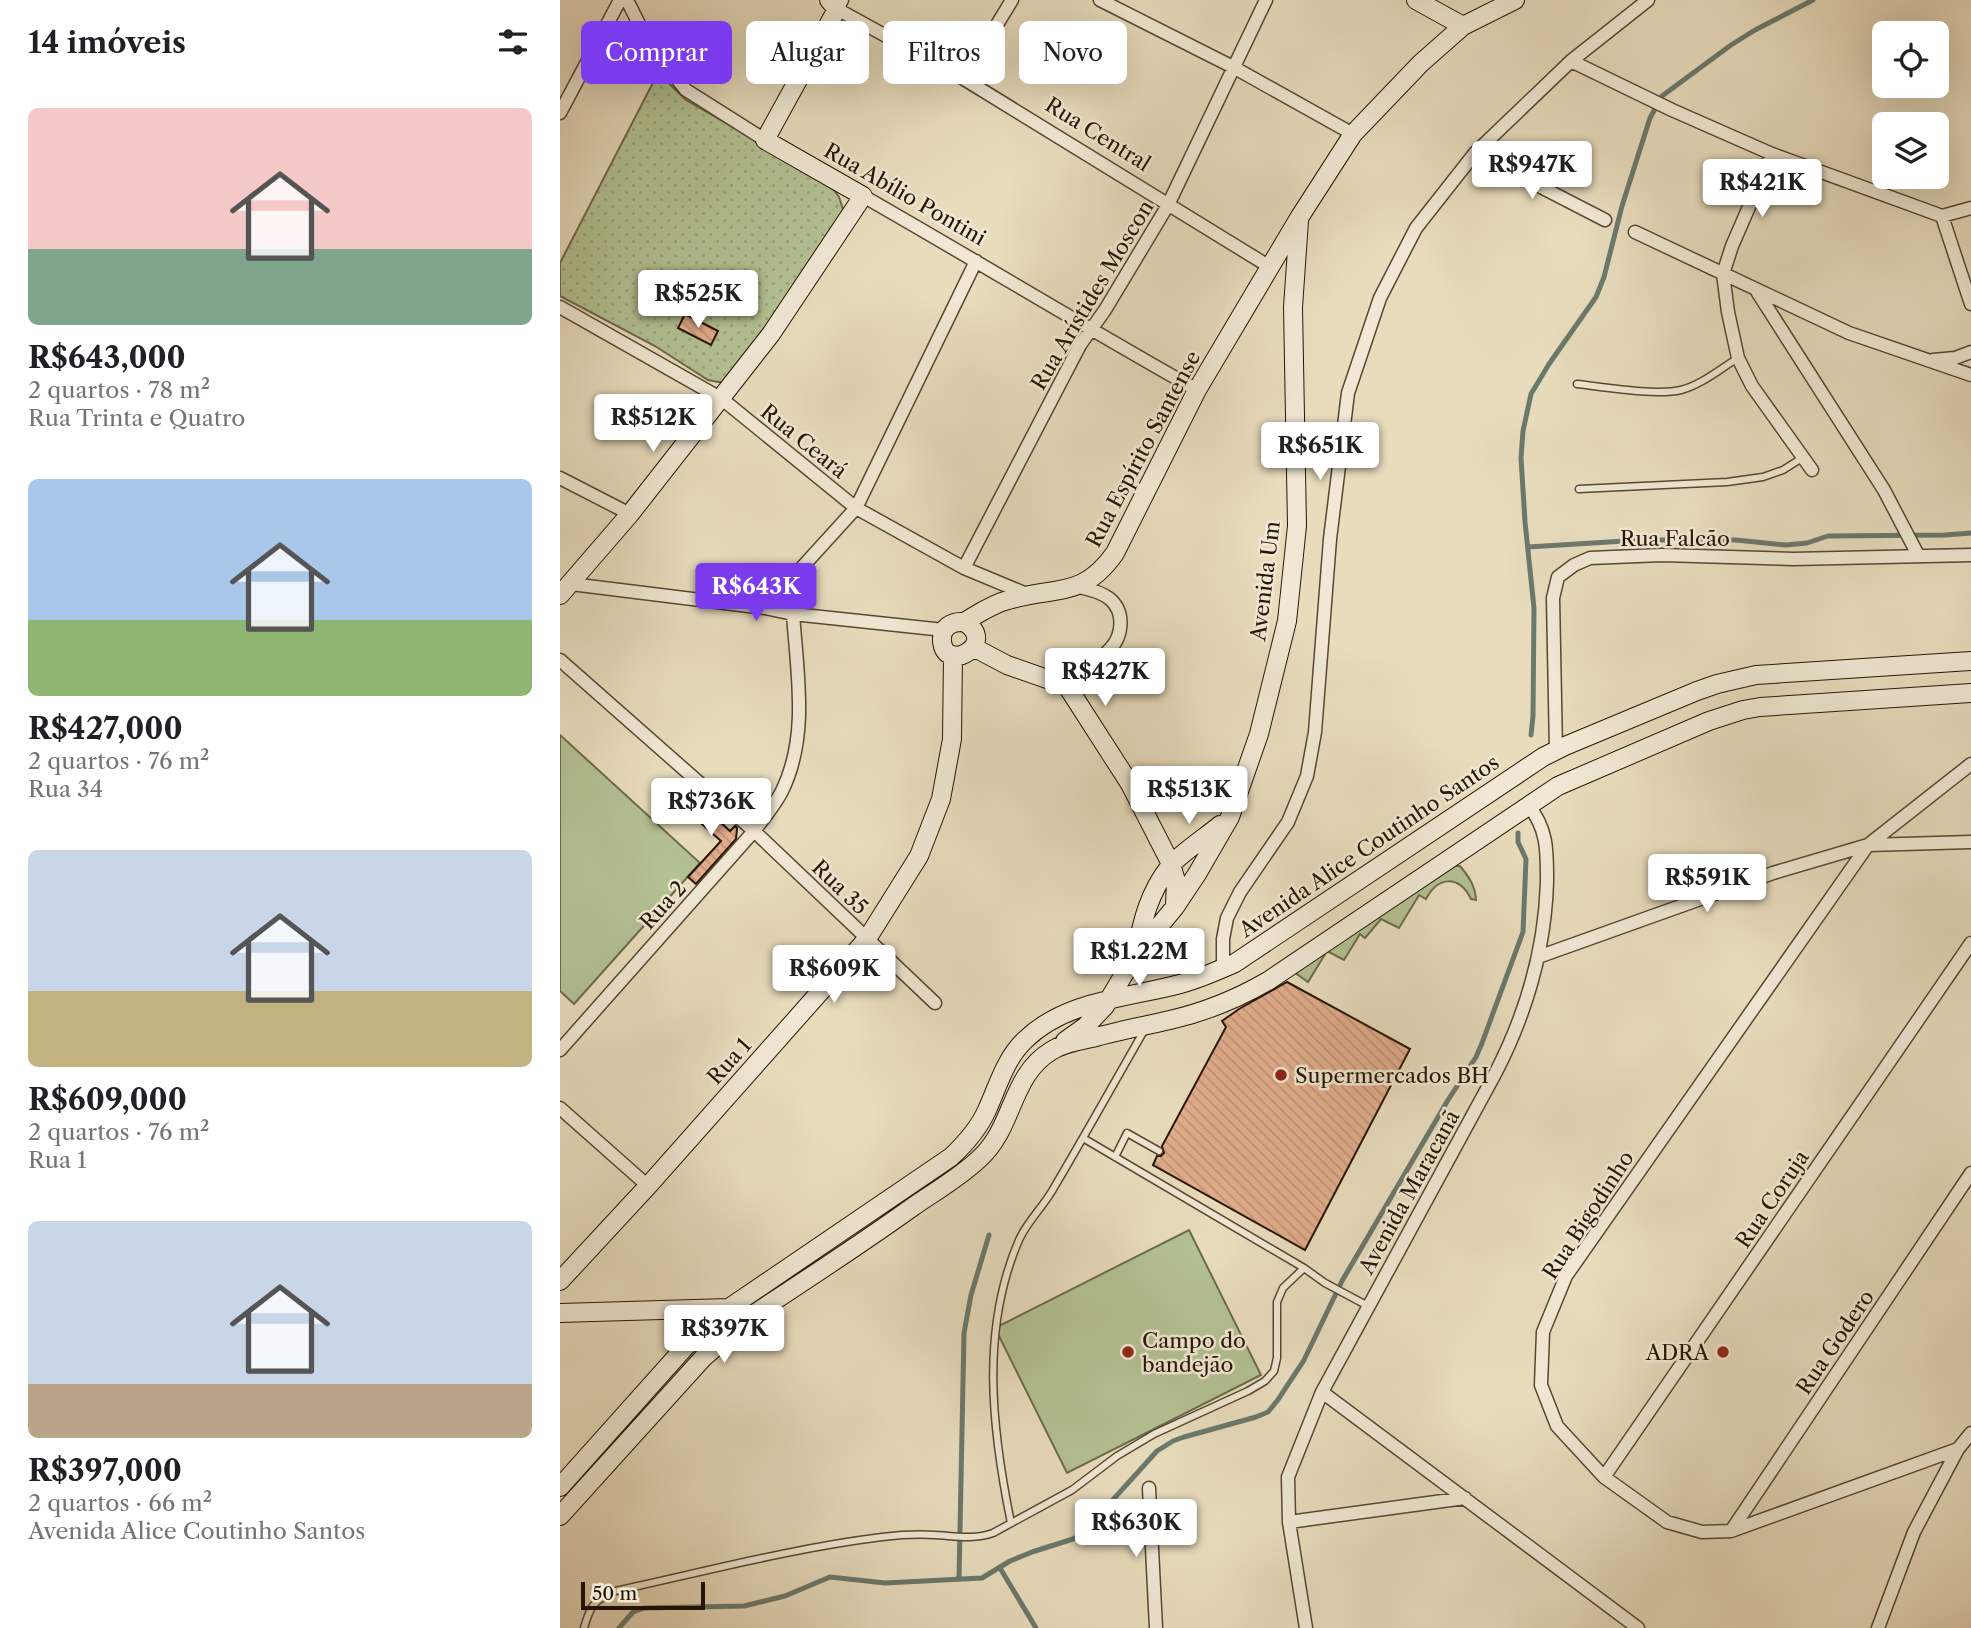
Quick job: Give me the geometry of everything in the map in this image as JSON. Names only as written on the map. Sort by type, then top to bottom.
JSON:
[{"type":"street","points":[[560,113],[620,0]]},
{"type":"street","name":"Rua Abílio Pontini","points":[[627,0],[651,47],[686,90],[765,140],[1197,390]]},
{"type":"street","points":[[999,21],[1012,0]]},
{"type":"street","points":[[1100,0],[1233,67],[1353,134]]},
{"type":"street","name":"Rua Arístides Moscon","points":[[964,568],[1080,345],[1105,310],[1168,205],[1266,0]]},
{"type":"street","points":[[1416,0],[1463,26]]},
{"type":"street","name":"Rua Espírito Santense","points":[[964,622],[1006,600],[1079,587],[1092,580],[1106,566],[1197,390],[1299,218],[1353,134],[1421,63],[1463,26],[1515,0]]},
{"type":"street","points":[[1223,968],[1223,939],[1227,918],[1240,892],[1288,822],[1307,776],[1315,732],[1331,539],[1348,393],[1380,298],[1416,228],[1475,153],[1570,61],[1648,0]]},
{"type":"street","points":[[765,140],[836,3]]},
{"type":"street","name":"Rua Central","points":[[836,3],[883,31]]},
{"type":"street","points":[[1570,61],[1772,154],[1942,216],[1971,208]]},
{"type":"street","name":"Rua Central","points":[[972,84],[1270,267]]},
{"type":"street","points":[[1475,153],[1605,220]]},
{"type":"street","points":[[1772,154],[1732,246],[1723,274],[1738,358],[1752,386],[1812,470]]},
{"type":"street","points":[[565,589],[722,399],[771,334],[863,196]]},
{"type":"street","points":[[1942,216],[1971,304]]},
{"type":"street","name":"Avenida Um","points":[[1054,1049],[1086,1026],[1109,1000],[1136,954],[1175,907],[1197,874],[1230,817],[1259,734],[1287,621],[1297,526],[1293,307],[1299,218]]},
{"type":"street","points":[[1635,232],[1849,333],[1971,375]]},
{"type":"street","points":[[765,608],[856,508],[976,261]]},
{"type":"street","points":[[1757,291],[1884,490],[1918,555]]},
{"type":"street","name":"Rua Ceará","points":[[560,307],[722,399],[856,508],[964,568],[1029,595]]},
{"type":"street","points":[[1930,360],[1955,358],[1971,352]]},
{"type":"street","points":[[560,478],[630,513]]},
{"type":"street","name":"Rua Falcão","points":[[1556,751],[1553,598],[1558,577],[1574,565],[1591,558],[1650,555],[1793,559],[1971,555]]},
{"type":"street","points":[[1067,686],[1111,649],[1121,628],[1119,614],[1112,600],[1098,592],[1079,587]]},
{"type":"street","points":[[565,589],[765,608],[793,614],[944,630]]},
{"type":"street","name":"Rua 2","points":[[560,1050],[754,831],[782,793],[796,754],[800,710],[793,614]]},
{"type":"street","points":[[964,622],[975,633],[976,640],[968,653],[953,655],[947,652],[941,638],[949,625],[964,622]]},
{"type":"street","points":[[973,648],[1007,665],[1067,686],[1130,784],[1171,864],[1177,891],[1175,907]]},
{"type":"street","name":"Rua 1","points":[[560,1281],[649,1186],[867,939],[919,856],[941,799],[952,739],[953,655]]},
{"type":"street","name":"Rua 35","points":[[560,660],[754,831],[935,1003]]},
{"type":"street","name":"Avenida Alice Coutinho Santos","points":[[560,1487],[686,1346],[729,1308],[951,1157],[979,1125],[1009,1059],[1026,1039],[1050,1021],[1109,1000],[1181,984],[1251,954],[1523,769],[1556,751],[1697,691],[1736,678],[1756,675],[1971,661]]},
{"type":"street","points":[[560,1516],[703,1358],[740,1325],[977,1161],[1002,1130],[1017,1090],[1025,1077],[1034,1065],[1054,1049],[1065,1044],[1210,1009],[1259,986],[1528,805],[1578,776],[1709,721],[1743,710],[1778,706],[1971,694]]},
{"type":"street","points":[[1868,845],[1971,764]]},
{"type":"street","name":"Avenida Maracanã","points":[[1306,1628],[1289,1522],[1288,1477],[1322,1392],[1508,1048],[1530,992],[1546,897],[1546,850],[1544,831],[1537,815],[1528,805]]},
{"type":"street","name":"Avenida Um","points":[[1136,954],[1142,920],[1152,895],[1171,864],[1230,817]]},
{"type":"street","points":[[1538,957],[1773,873],[1868,845],[1971,842]]},
{"type":"street","name":"Rua Bigodinho","points":[[1868,845],[1566,1276],[1543,1332],[1541,1385],[1557,1426],[1604,1478],[1668,1521],[1702,1532],[1731,1531],[1958,1449]]},
{"type":"street","name":"Rua Coruja","points":[[1604,1478],[1971,944]]},
{"type":"street","points":[[560,1108],[649,1186]]},
{"type":"street","name":"Rua Godero","points":[[1731,1531],[1971,1174]]},
{"type":"street","points":[[560,1313],[729,1308],[740,1325]]},
{"type":"street","points":[[1322,1392],[1635,1627]]},
{"type":"street","points":[[1878,1628],[1914,1532],[1958,1449],[1971,1433]]},
{"type":"street","points":[[1149,1488],[1156,1628]]},
{"type":"street","points":[[1289,1522],[1465,1498]]},
{"type":"lane","points":[[1577,384],[1659,392],[1679,391],[1738,358]]},
{"type":"lane","points":[[1579,489],[1727,482],[1763,477],[1783,470],[1802,458]]},
{"type":"lane","points":[[1011,1523],[1000,1466],[994,1413],[996,1318],[1021,1236],[1046,1202],[1148,1024]]},
{"type":"lane","points":[[1115,1157],[1127,1133],[1160,1151]]},
{"type":"lane","points":[[1083,1138],[1368,1306]]},
{"type":"lane","points":[[584,1628],[589,1611],[599,1598],[615,1591],[872,1538],[934,1535],[976,1538],[993,1533],[1072,1490],[1117,1456],[1154,1434],[1265,1381],[1274,1371],[1277,1358],[1277,1302],[1283,1288],[1304,1268]]},
{"type":"green space","points":[[652,84],[669,84],[686,100],[780,154],[834,190],[844,212],[841,227],[724,382],[708,380],[655,346],[560,296],[560,263]]},
{"type":"green space","points":[[560,735],[700,863],[574,1004],[560,991]]},
{"type":"green space","points":[[1455,866],[1460,866],[1469,878],[1476,900],[1471,899],[1455,882],[1442,883],[1431,891],[1426,899],[1419,895],[1399,928],[1381,919],[1365,938],[1360,934],[1344,960],[1327,951],[1308,982],[1294,972]]},
{"type":"green space","name":"Campo do bandejão","points":[[1189,1230],[1261,1375],[1067,1473],[995,1328]]},
{"type":"building","points":[[685,314],[718,331],[711,345],[678,328]]},
{"type":"building","points":[[694,798],[730,831],[735,826],[737,828],[736,839],[696,884],[688,877],[721,841],[685,809]]},
{"type":"building","points":[[1287,982],[1410,1049],[1305,1250],[1153,1165],[1157,1156],[1164,1153],[1162,1146],[1226,1027],[1222,1021]]},
{"type":"waterway","points":[[1531,735],[1534,608],[1521,458],[1523,431],[1531,394],[1596,297],[1650,118],[1662,96],[1731,45],[1813,0]]},
{"type":"waterway","points":[[1528,547],[1641,540],[1736,540],[1786,545],[1807,543],[1828,536],[1971,533]]},
{"type":"waterway","points":[[619,1628],[633,1612],[644,1608],[744,1606],[785,1596],[830,1577],[885,1583],[982,1578],[1010,1561],[1082,1534],[1157,1451],[1173,1441],[1268,1412],[1304,1360],[1342,1281],[1476,1057],[1523,932],[1526,859],[1518,842],[1518,833]]},
{"type":"waterway","points":[[959,1579],[964,1333],[971,1295],[989,1235]]},
{"type":"waterway","points":[[1000,1568],[1036,1628]]},
{"type":"place","name":"Supermercados BH","points":[[1281,1075]]},
{"type":"place","name":"Campo do bandejão","points":[[1128,1352]]},
{"type":"place","name":"ADRA","points":[[1723,1352]]}]
